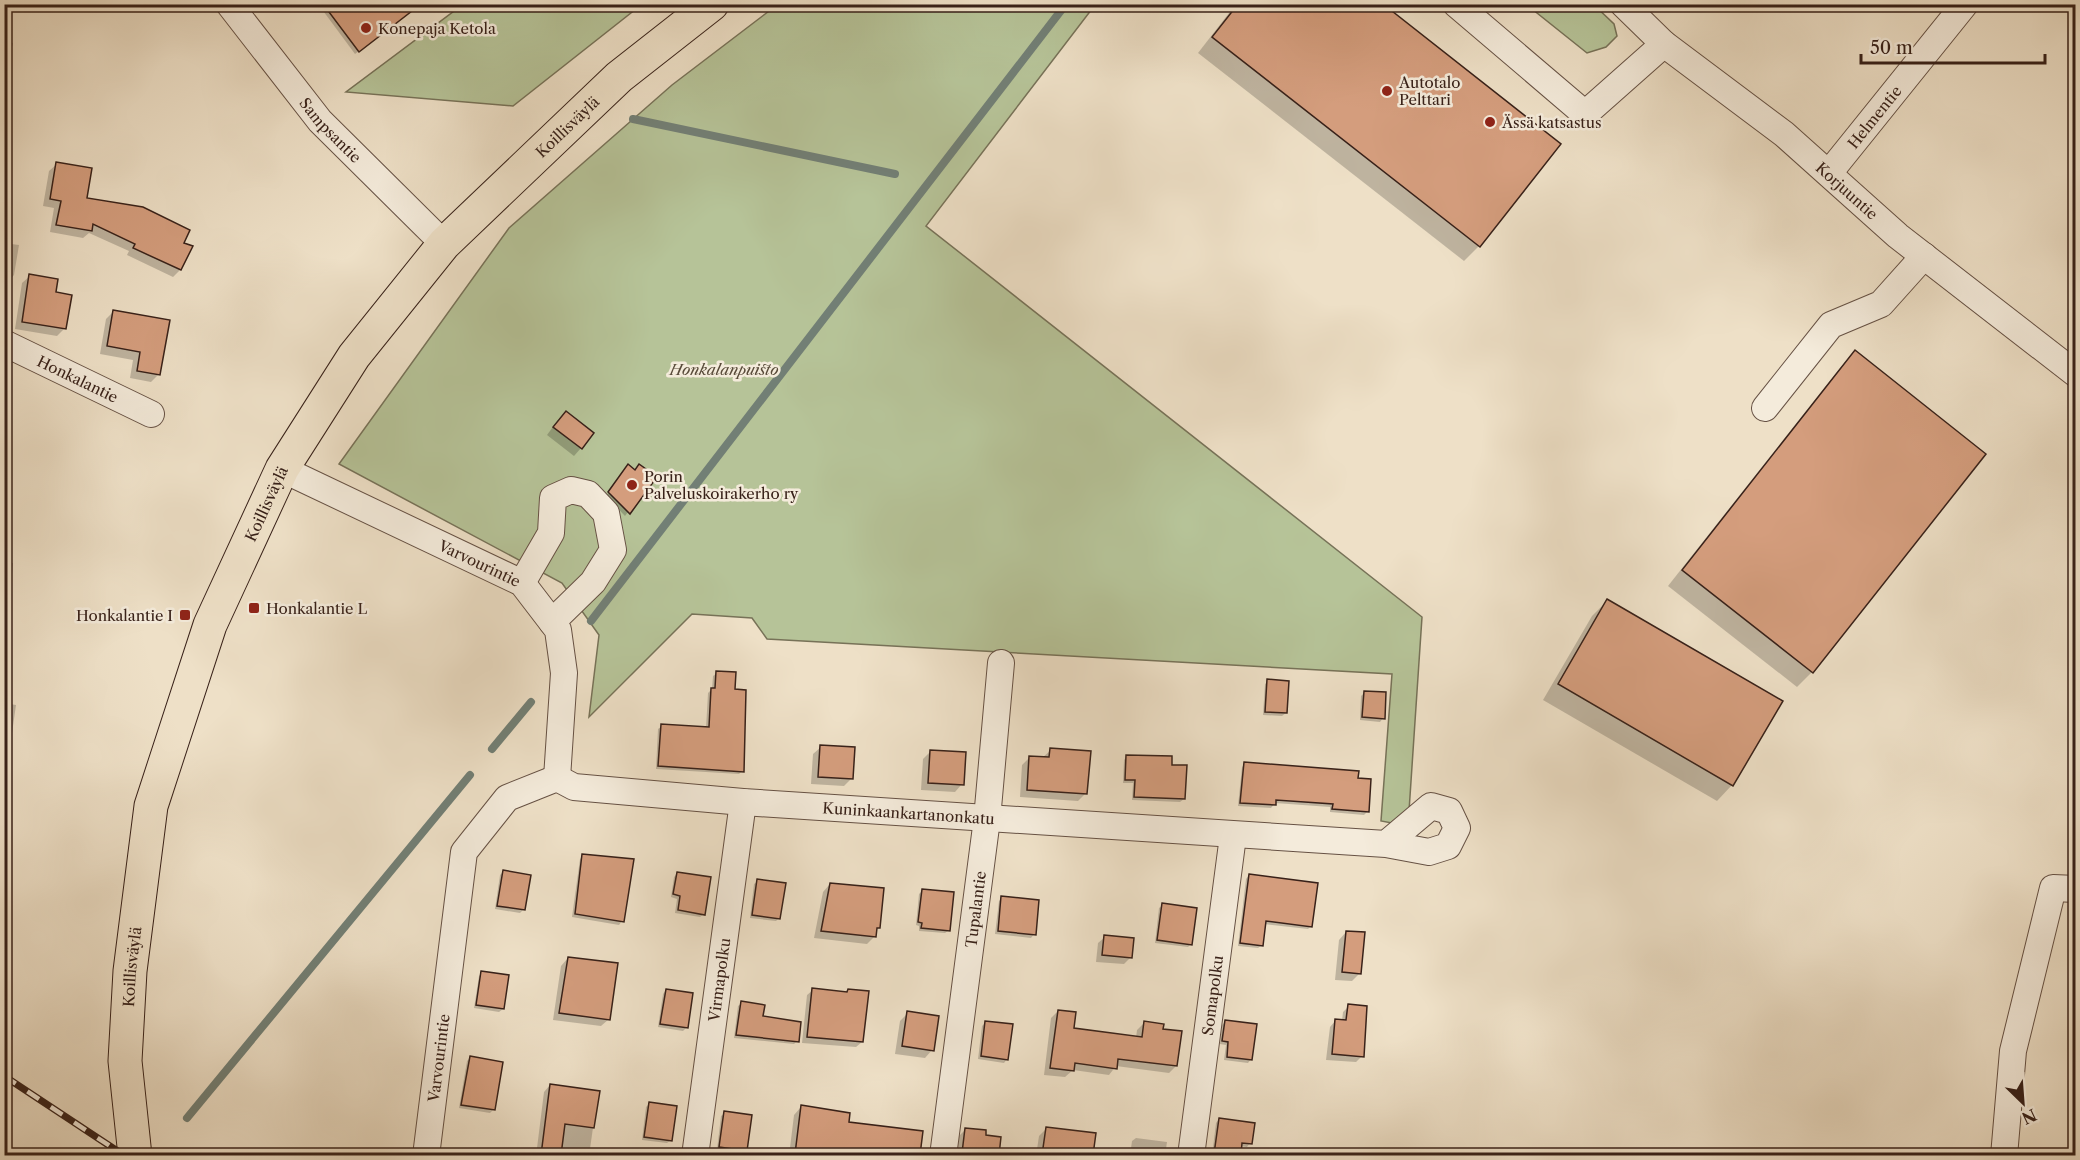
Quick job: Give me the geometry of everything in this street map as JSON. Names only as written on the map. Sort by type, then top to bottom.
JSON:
[{"type":"main road","name":"Koillisväylä","points":[[135,1155],[124,1061],[130,971],[151,806],[210,625],[282,470],[354,356],[444,244],[619,77],[712,4]]},
{"type":"street","name":"Sampsantie","points":[[230,4],[320,121],[444,244]]},
{"type":"street","points":[[1456,4],[1585,114],[1664,44]]},
{"type":"street","name":"Korjuuntie","points":[[1623,4],[1664,44],[1784,134],[1924,256],[2076,374]]},
{"type":"street","name":"Helmentie","points":[[1829,173],[1965,4]]},
{"type":"street","points":[[1765,408],[1831,325],[1881,304],[1924,256]]},
{"type":"street","name":"Honkalantie","points":[[4,343],[151,414]]},
{"type":"street","name":"Varvourintie","points":[[282,470],[522,583],[558,630],[564,673],[557,778],[507,798],[464,852],[426,1155]]},
{"type":"street","points":[[522,583],[551,533],[553,498],[571,490],[588,494],[606,513],[613,550],[593,582],[552,622]]},
{"type":"street","name":"Tupalantie","points":[[944,1155],[987,819],[1001,663]]},
{"type":"street","name":"Kuninkaankartanonkatu","points":[[557,778],[574,787],[743,802],[1233,836],[1386,844]]},
{"type":"street","name":"Virmapolku","points":[[695,1155],[743,802]]},
{"type":"street","name":"Somapolku","points":[[1191,1155],[1233,836]]},
{"type":"street","points":[[2004,1155],[2013,1051],[2053,888],[2076,889]]},
{"type":"green space","points":[[462,5],[641,5],[513,106],[346,92]]},
{"type":"green space","name":"Honkalanpuisto","points":[[777,5],[1095,5],[926,226],[1422,617],[1408,826],[1381,821],[1392,674],[767,639],[752,618],[692,614],[589,717],[599,635],[562,583],[339,464],[509,228],[672,85]]},
{"type":"green space","points":[[1527,5],[1594,5],[1614,24],[1617,36],[1606,47],[1587,53]]},
{"type":"building","name":"Konepaja Ketola","points":[[323,4],[421,4],[359,52]]},
{"type":"building","name":"Autotalo Pelttari","points":[[1238,4],[1383,4],[1561,144],[1480,247],[1212,37]]},
{"type":"building","points":[[56,162],[92,168],[87,198],[143,207],[190,230],[184,243],[193,246],[181,270],[133,248],[135,244],[93,224],[92,231],[56,225],[61,201],[50,199]]},
{"type":"building","points":[[29,274],[58,279],[56,292],[72,295],[66,329],[22,322]]},
{"type":"building","points":[[113,310],[170,320],[160,375],[137,371],[140,352],[107,346]]},
{"type":"building","points":[[1855,350],[1986,454],[1813,673],[1682,570]]},
{"type":"building","points":[[566,411],[594,433],[582,449],[553,427]]},
{"type":"building","name":"Porin Palveluskoirakerho ry","points":[[628,464],[635,470],[639,464],[657,477],[630,514],[608,492]]},
{"type":"building","points":[[1607,599],[1783,701],[1733,786],[1558,684]]},
{"type":"building","points":[[716,671],[736,672],[735,689],[746,690],[744,772],[658,766],[661,724],[709,727],[711,688],[715,688]]},
{"type":"building","points":[[1267,679],[1289,681],[1287,713],[1265,712]]},
{"type":"building","points":[[1364,691],[1386,692],[1385,719],[1362,717]]},
{"type":"building","points":[[820,745],[855,747],[853,779],[818,777]]},
{"type":"building","points":[[1050,748],[1091,751],[1087,794],[1027,790],[1029,756],[1049,757]]},
{"type":"building","points":[[930,750],[966,752],[964,785],[928,783]]},
{"type":"building","points":[[1126,755],[1172,756],[1172,765],[1187,765],[1185,799],[1134,797],[1135,780],[1125,780]]},
{"type":"building","points":[[1244,762],[1359,771],[1358,778],[1371,779],[1369,812],[1332,809],[1333,804],[1276,800],[1276,805],[1240,803]]},
{"type":"building","points":[[582,854],[634,859],[624,922],[575,914]]},
{"type":"building","points":[[503,870],[531,875],[525,910],[497,906]]},
{"type":"building","points":[[677,872],[711,877],[705,915],[678,910],[680,896],[673,894]]},
{"type":"building","points":[[1249,874],[1318,883],[1312,927],[1266,921],[1263,946],[1240,943]]},
{"type":"building","points":[[757,879],[786,883],[780,919],[752,915]]},
{"type":"building","points":[[830,883],[884,888],[880,928],[877,928],[876,937],[821,931]]},
{"type":"building","points":[[922,889],[954,892],[950,931],[921,928],[922,923],[918,922]]},
{"type":"building","points":[[1001,896],[1039,900],[1036,935],[998,931]]},
{"type":"building","points":[[1162,903],[1197,908],[1192,945],[1157,940]]},
{"type":"building","points":[[1346,931],[1365,932],[1361,974],[1342,972]]},
{"type":"building","points":[[1104,935],[1134,938],[1132,958],[1102,955]]},
{"type":"building","points":[[568,957],[618,963],[610,1020],[559,1013]]},
{"type":"building","points":[[481,971],[509,975],[504,1009],[476,1005]]},
{"type":"building","points":[[812,988],[847,992],[848,989],[869,991],[863,1042],[807,1037]]},
{"type":"building","points":[[666,989],[693,993],[688,1028],[660,1024]]},
{"type":"building","points":[[741,1001],[765,1005],[763,1016],[801,1022],[799,1042],[736,1035]]},
{"type":"building","points":[[1348,1004],[1367,1006],[1364,1057],[1332,1054],[1335,1019],[1346,1020]]},
{"type":"building","points":[[1058,1010],[1076,1012],[1074,1028],[1142,1037],[1144,1021],[1164,1024],[1163,1029],[1182,1031],[1177,1066],[1118,1059],[1117,1069],[1075,1063],[1074,1071],[1050,1068]]},
{"type":"building","points":[[907,1011],[939,1016],[934,1051],[902,1046]]},
{"type":"building","points":[[1225,1020],[1257,1024],[1252,1060],[1227,1057],[1228,1042],[1222,1041]]},
{"type":"building","points":[[985,1021],[1013,1024],[1008,1060],[981,1056]]},
{"type":"building","points":[[470,1056],[503,1062],[495,1110],[461,1105]]},
{"type":"building","points":[[550,1084],[600,1091],[594,1128],[565,1124],[561,1155],[541,1155]]},
{"type":"building","points":[[649,1102],[677,1106],[672,1141],[644,1137]]},
{"type":"building","points":[[801,1105],[850,1113],[849,1122],[923,1131],[920,1155],[795,1154]]},
{"type":"building","points":[[724,1111],[752,1115],[747,1151],[719,1147]]},
{"type":"building","points":[[1219,1118],[1255,1123],[1252,1144],[1242,1143],[1241,1155],[1214,1154]]},
{"type":"building","points":[[1046,1127],[1096,1133],[1093,1155],[1042,1155]]},
{"type":"building","points":[[965,1128],[986,1130],[986,1135],[1001,1137],[999,1155],[962,1153]]},
{"type":"waterway","points":[[591,621],[1066,4]]},
{"type":"waterway","points":[[633,119],[895,174]]},
{"type":"waterway","points":[[492,749],[531,702]]},
{"type":"waterway","points":[[187,1118],[470,775]]},
{"type":"railway","points":[[4,1076],[125,1156]]},
{"type":"place","name":"Konepaja Ketola","points":[[366,28]]},
{"type":"place","name":"Autotalo Pelttari","points":[[1387,91]]},
{"type":"place","name":"Ässä katsastus","points":[[1490,122]]},
{"type":"place","name":"Porin Palveluskoirakerho ry","points":[[632,485]]},
{"type":"place","name":"Honkalantie L","points":[[254,608]]},
{"type":"place","name":"Honkalantie I","points":[[185,615]]}]
